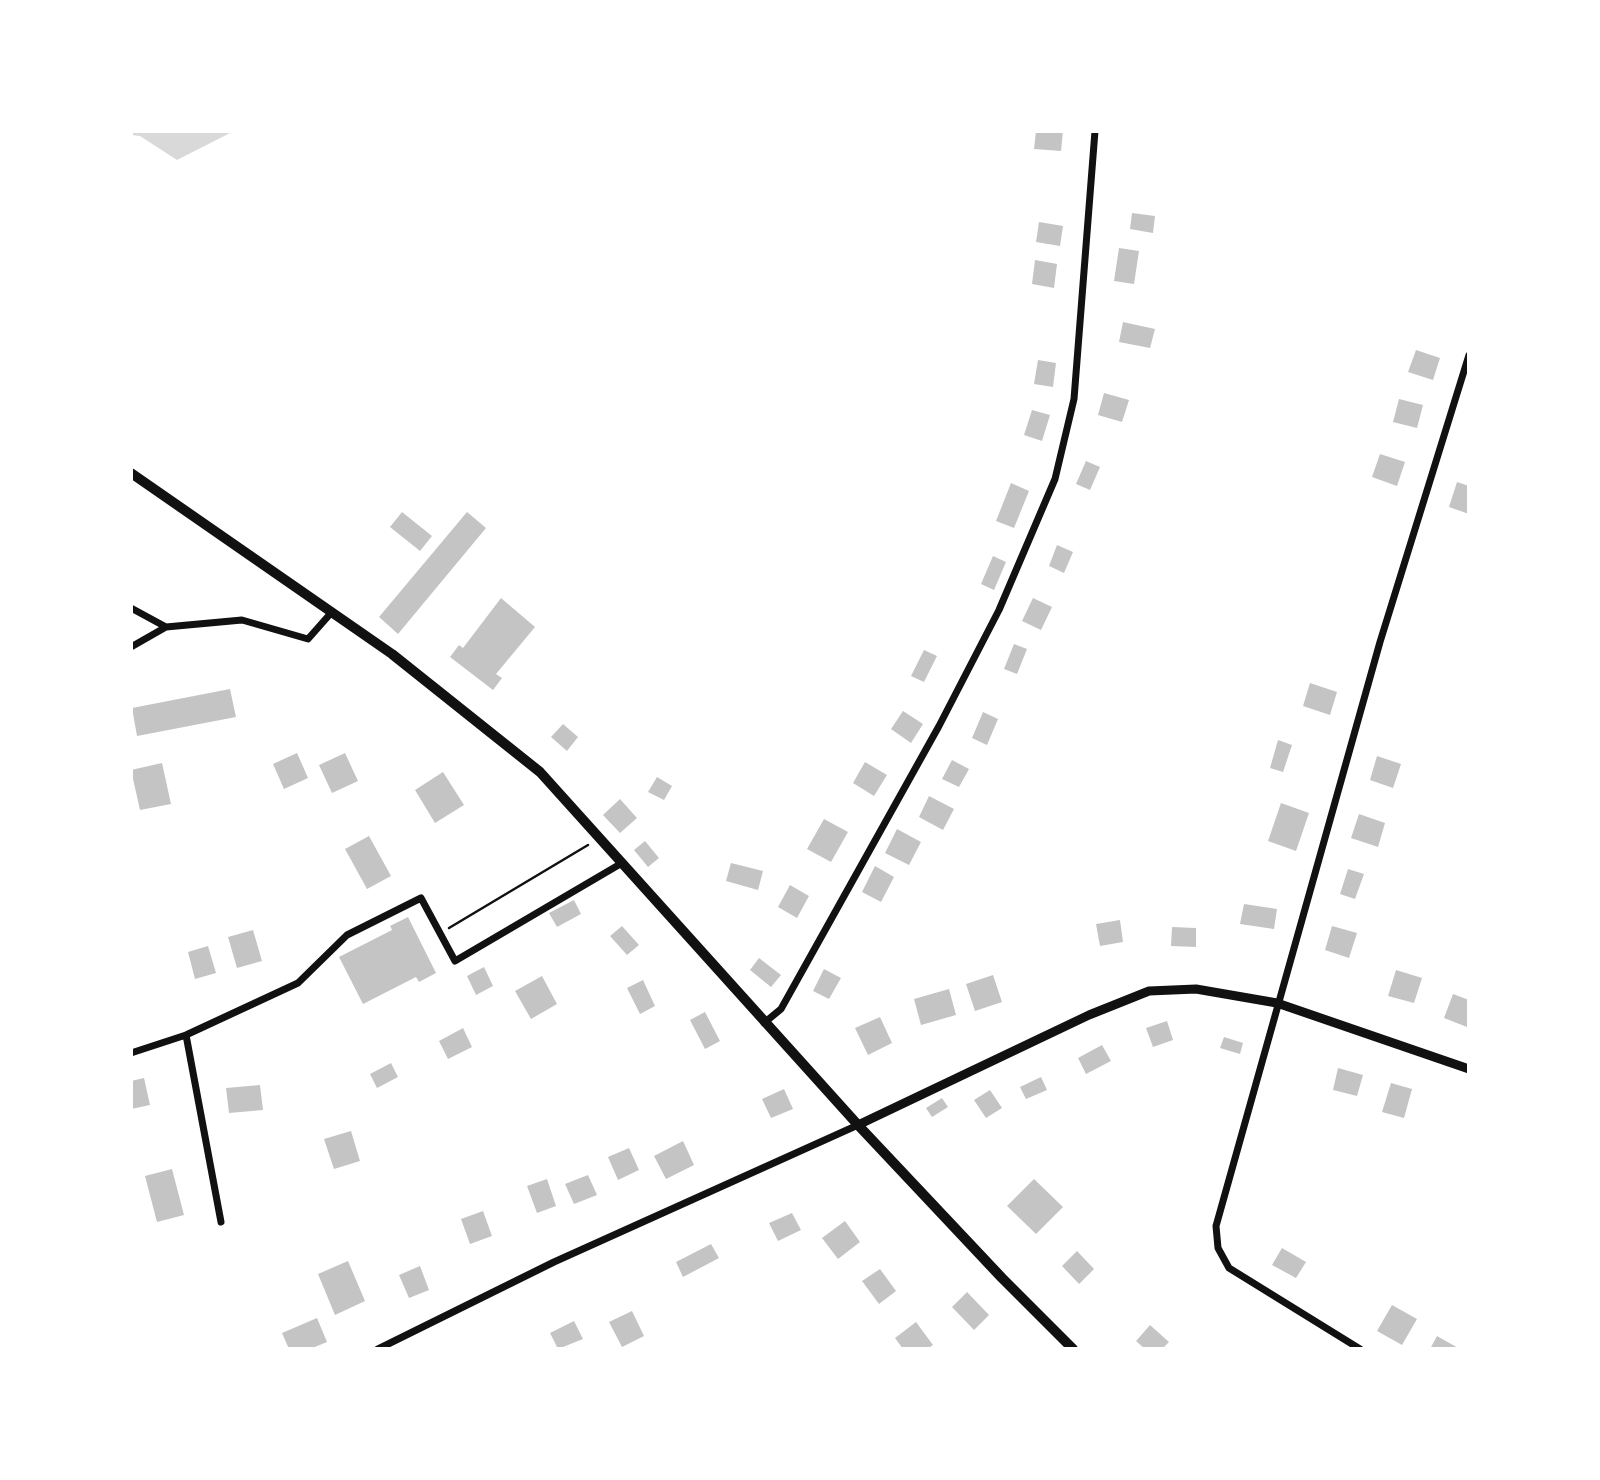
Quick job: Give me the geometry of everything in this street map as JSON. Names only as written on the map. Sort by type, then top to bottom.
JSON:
[{"type":"main road","points":[[131,473],[425,680],[540,772],[858,1125],[1002,1279],[1073,1349]]},
{"type":"street","points":[[764,1023],[781,1009],[939,726],[999,610],[1055,479],[1074,399],[1095,131]]},
{"type":"street","points":[[1360,1349],[1229,1268],[1218,1248],[1216,1226],[1380,642],[1469,355]]},
{"type":"street","points":[[131,608],[166,627]]},
{"type":"street","points":[[131,647],[166,627],[242,620],[308,639],[331,612]]},
{"type":"street","points":[[131,1053],[186,1035],[298,983],[347,935],[421,898],[455,961],[621,863]]},
{"type":"street","points":[[378,1349],[554,1262],[858,1125],[1089,1015],[1149,991],[1196,989],[1277,1003],[1469,1069]]},
{"type":"street","points":[[186,1035],[221,1222]]},
{"type":"path","points":[[440,933],[599,839]]},
{"type":"shaded area","points":[[131,131],[234,131],[177,160],[140,136],[131,135]]},
{"type":"building","points":[[1036,131],[1063,131],[1061,151],[1034,149]]},
{"type":"building","points":[[1132,213],[1155,216],[1153,233],[1130,229]]},
{"type":"building","points":[[1039,222],[1063,226],[1060,246],[1036,242]]},
{"type":"building","points":[[1119,248],[1139,251],[1134,284],[1114,281]]},
{"type":"building","points":[[1035,260],[1057,264],[1054,288],[1032,284]]},
{"type":"building","points":[[1123,322],[1155,329],[1150,348],[1119,342]]},
{"type":"building","points":[[1416,350],[1440,358],[1433,380],[1408,372]]},
{"type":"building","points":[[1038,360],[1056,363],[1053,387],[1034,384]]},
{"type":"building","points":[[1104,393],[1129,400],[1122,422],[1098,415]]},
{"type":"building","points":[[1399,399],[1423,405],[1417,428],[1393,422]]},
{"type":"building","points":[[1032,410],[1050,415],[1042,441],[1024,435]]},
{"type":"building","points":[[1380,454],[1405,462],[1397,486],[1372,477]]},
{"type":"building","points":[[1086,461],[1100,467],[1090,490],[1076,484]]},
{"type":"building","points":[[1457,482],[1469,486],[1469,514],[1449,507]]},
{"type":"building","points":[[1011,483],[1029,491],[1014,528],[996,521]]},
{"type":"building","points":[[402,512],[432,536],[420,551],[390,527]]},
{"type":"building","points":[[467,512],[486,528],[398,634],[379,617]]},
{"type":"building","points":[[1057,545],[1073,552],[1064,573],[1049,566]]},
{"type":"building","points":[[993,556],[1006,562],[994,590],[981,584]]},
{"type":"building","points":[[501,598],[535,627],[496,674],[502,678],[493,690],[450,657],[459,645],[463,648]]},
{"type":"building","points":[[1033,598],[1052,607],[1041,630],[1022,621]]},
{"type":"building","points":[[1014,644],[1027,649],[1017,674],[1004,669]]},
{"type":"building","points":[[924,650],[937,656],[924,682],[911,676]]},
{"type":"building","points":[[1310,683],[1337,692],[1330,715],[1303,706]]},
{"type":"building","points":[[230,689],[236,717],[137,736],[132,708]]},
{"type":"building","points":[[903,711],[923,724],[911,743],[891,729]]},
{"type":"building","points":[[983,712],[998,719],[987,745],[972,738]]},
{"type":"building","points":[[563,724],[578,737],[567,751],[551,737]]},
{"type":"building","points":[[1278,740],[1292,745],[1283,772],[1270,768]]},
{"type":"building","points":[[297,753],[308,778],[284,789],[273,764]]},
{"type":"building","points":[[345,753],[358,781],[332,793],[319,765]]},
{"type":"building","points":[[1377,756],[1401,764],[1393,788],[1370,780]]},
{"type":"building","points":[[952,760],[969,769],[959,787],[942,779]]},
{"type":"building","points":[[865,762],[887,775],[874,796],[853,783]]},
{"type":"building","points":[[162,763],[171,804],[140,810],[131,770]]},
{"type":"building","points":[[443,772],[464,805],[435,823],[415,790]]},
{"type":"building","points":[[657,777],[672,786],[664,800],[648,792]]},
{"type":"building","points":[[929,796],[954,809],[943,830],[919,817]]},
{"type":"building","points":[[620,799],[637,818],[620,833],[603,815]]},
{"type":"building","points":[[1281,803],[1309,813],[1296,851],[1268,841]]},
{"type":"building","points":[[1359,814],[1385,823],[1378,847],[1351,838]]},
{"type":"building","points":[[824,819],[848,832],[831,862],[807,849]]},
{"type":"building","points":[[897,829],[921,842],[909,865],[885,853]]},
{"type":"building","points":[[369,836],[391,876],[367,889],[345,849]]},
{"type":"building","points":[[645,841],[659,858],[648,867],[634,850]]},
{"type":"building","points":[[731,863],[763,871],[758,890],[726,881]]},
{"type":"building","points":[[875,866],[894,877],[881,902],[862,892]]},
{"type":"building","points":[[1348,869],[1364,874],[1355,899],[1340,894]]},
{"type":"building","points":[[790,885],[809,896],[797,918],[778,907]]},
{"type":"building","points":[[574,900],[581,914],[557,927],[549,913]]},
{"type":"building","points":[[1244,904],[1277,909],[1274,929],[1240,924]]},
{"type":"building","points":[[408,917],[436,973],[419,982],[416,977],[363,1004],[339,957],[392,930],[390,926]]},
{"type":"building","points":[[1120,920],[1123,942],[1100,946],[1096,924]]},
{"type":"building","points":[[622,926],[639,945],[627,955],[610,936]]},
{"type":"building","points":[[1332,926],[1357,933],[1349,958],[1325,950]]},
{"type":"building","points":[[1172,927],[1196,928],[1196,947],[1171,946]]},
{"type":"building","points":[[253,930],[262,961],[237,968],[228,937]]},
{"type":"building","points":[[208,946],[216,973],[195,979],[188,952]]},
{"type":"building","points":[[759,958],[781,975],[771,987],[750,970]]},
{"type":"building","points":[[484,967],[493,986],[476,995],[467,976]]},
{"type":"building","points":[[824,969],[841,978],[829,999],[813,991]]},
{"type":"building","points":[[1396,970],[1422,978],[1414,1003],[1388,996]]},
{"type":"building","points":[[993,975],[1002,1002],[975,1011],[966,984]]},
{"type":"building","points":[[542,976],[557,1004],[531,1019],[515,991]]},
{"type":"building","points":[[643,980],[655,1006],[640,1014],[627,988]]},
{"type":"building","points":[[949,989],[956,1015],[921,1025],[914,999]]},
{"type":"building","points":[[1453,994],[1469,1000],[1467,1027],[1444,1018]]},
{"type":"building","points":[[705,1012],[720,1041],[705,1049],[690,1020]]},
{"type":"building","points":[[880,1017],[892,1043],[868,1055],[855,1028]]},
{"type":"building","points":[[1167,1021],[1173,1040],[1153,1047],[1146,1028]]},
{"type":"building","points":[[463,1028],[472,1047],[448,1059],[439,1041]]},
{"type":"building","points":[[1224,1037],[1243,1043],[1240,1054],[1220,1048]]},
{"type":"building","points":[[1102,1045],[1111,1061],[1086,1074],[1078,1058]]},
{"type":"building","points":[[391,1063],[398,1077],[377,1088],[370,1074]]},
{"type":"building","points":[[1338,1068],[1363,1075],[1357,1096],[1333,1090]]},
{"type":"building","points":[[1041,1077],[1047,1090],[1026,1099],[1020,1087]]},
{"type":"building","points":[[144,1078],[150,1105],[131,1109],[131,1081]]},
{"type":"building","points":[[1391,1083],[1412,1089],[1404,1118],[1382,1112]]},
{"type":"building","points":[[260,1085],[263,1110],[229,1113],[226,1088]]},
{"type":"building","points":[[784,1089],[793,1109],[771,1118],[762,1099]]},
{"type":"building","points":[[990,1090],[1002,1108],[986,1118],[974,1100]]},
{"type":"building","points":[[942,1098],[948,1107],[932,1117],[926,1108]]},
{"type":"building","points":[[351,1131],[360,1161],[334,1169],[324,1139]]},
{"type":"building","points":[[683,1141],[694,1165],[666,1179],[654,1156]]},
{"type":"building","points":[[629,1148],[639,1170],[618,1180],[608,1157]]},
{"type":"building","points":[[172,1169],[184,1215],[157,1222],[145,1176]]},
{"type":"building","points":[[588,1175],[597,1195],[574,1204],[565,1184]]},
{"type":"building","points":[[547,1179],[556,1206],[537,1213],[527,1186]]},
{"type":"building","points":[[1034,1179],[1063,1207],[1036,1234],[1007,1206]]},
{"type":"building","points":[[483,1211],[492,1236],[470,1244],[461,1219]]},
{"type":"building","points":[[792,1213],[801,1230],[778,1241],[769,1223]]},
{"type":"building","points":[[845,1221],[860,1242],[838,1259],[822,1238]]},
{"type":"building","points":[[711,1244],[719,1258],[683,1277],[676,1262]]},
{"type":"building","points":[[1282,1248],[1306,1262],[1296,1278],[1272,1265]]},
{"type":"building","points":[[1077,1251],[1094,1269],[1079,1284],[1062,1266]]},
{"type":"building","points":[[348,1261],[365,1301],[335,1315],[318,1274]]},
{"type":"building","points":[[420,1266],[429,1290],[409,1298],[399,1275]]},
{"type":"building","points":[[880,1269],[896,1291],[879,1304],[862,1281]]},
{"type":"building","points":[[967,1292],[989,1315],[974,1330],[952,1307]]},
{"type":"building","points":[[1392,1305],[1417,1319],[1402,1345],[1377,1331]]},
{"type":"building","points":[[632,1311],[644,1336],[622,1347],[609,1322]]},
{"type":"building","points":[[317,1318],[327,1342],[310,1349],[289,1349],[282,1333]]},
{"type":"building","points":[[574,1321],[583,1339],[558,1349],[550,1333]]},
{"type":"building","points":[[916,1322],[933,1345],[927,1349],[903,1349],[895,1338]]},
{"type":"building","points":[[1150,1325],[1169,1342],[1162,1349],[1145,1349],[1136,1341]]},
{"type":"building","points":[[1437,1336],[1460,1349],[1430,1349]]}]
